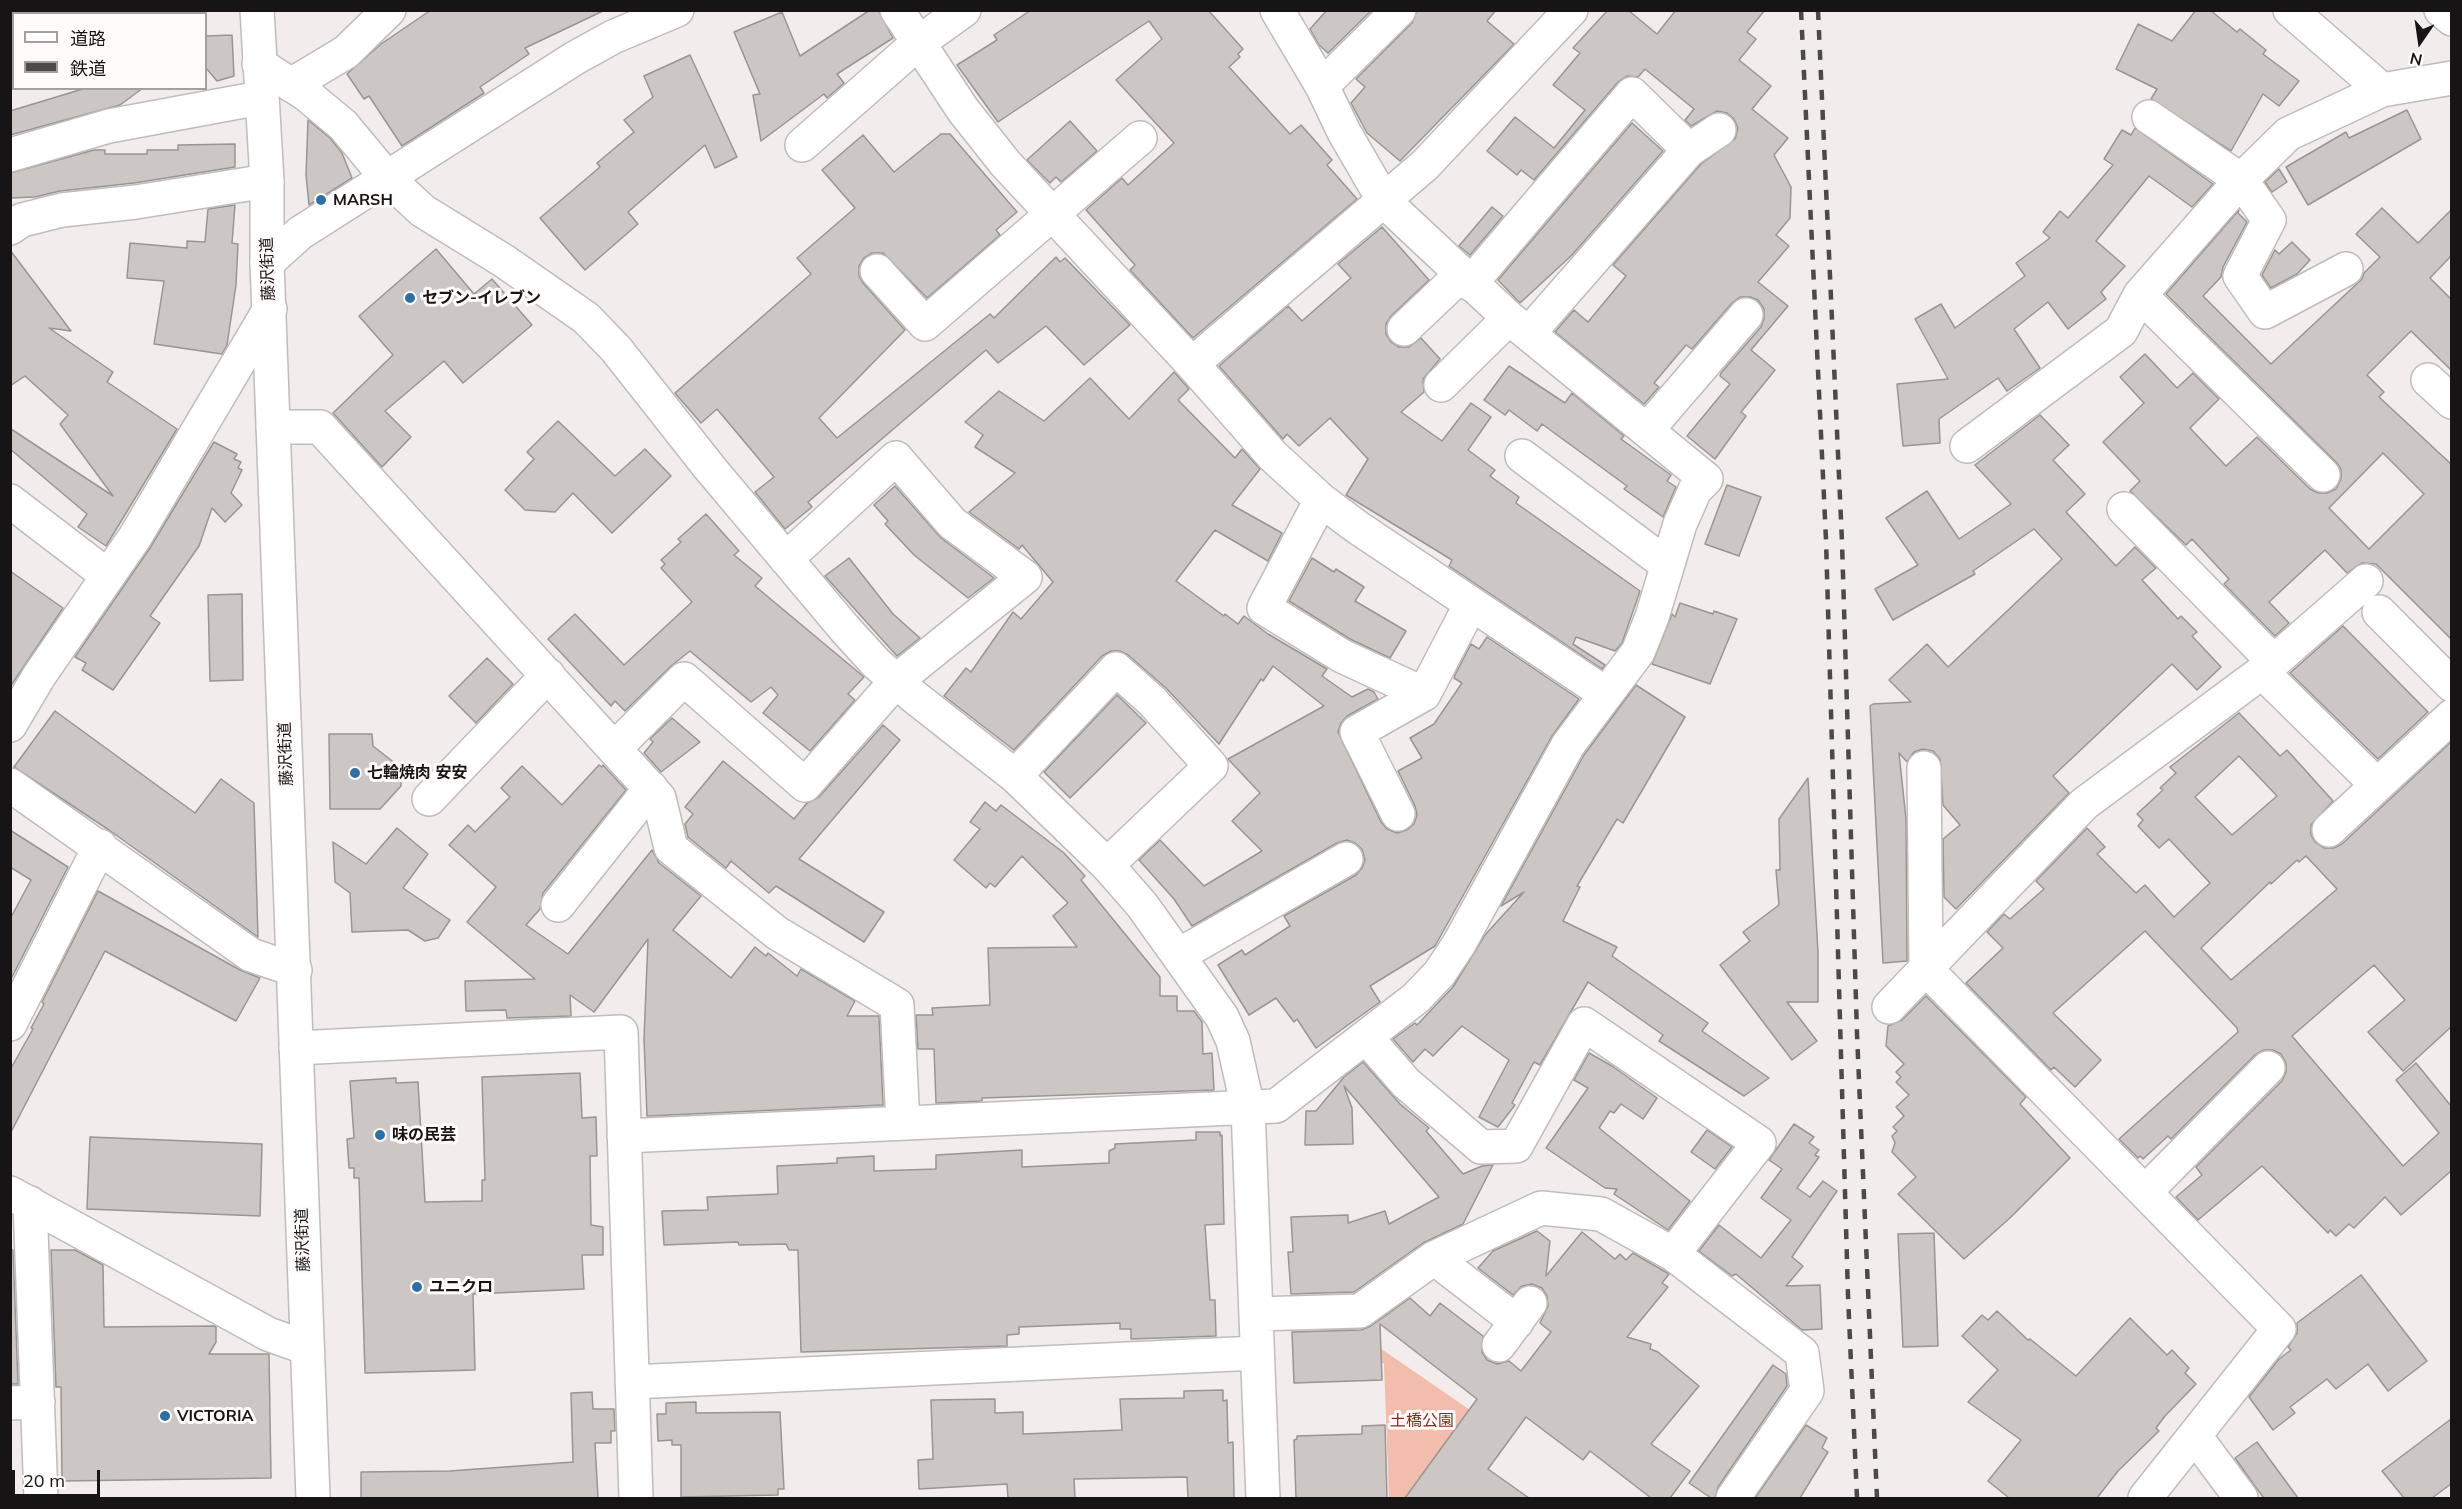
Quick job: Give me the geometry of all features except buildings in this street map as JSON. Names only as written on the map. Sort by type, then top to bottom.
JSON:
[{"type":"main road","points":[[291,85],[346,52],[389,10]]},
{"type":"main road","points":[[267,263],[300,233],[575,58],[613,37],[677,10]]},
{"type":"main road","points":[[897,10],[963,110],[1005,163],[1053,212],[1273,456],[1321,500],[1606,694]]},
{"type":"main road","points":[[802,145],[918,43],[964,10]]},
{"type":"main road","points":[[624,1136],[1276,1106],[1416,998],[1439,975],[1460,944],[1568,745],[1638,652],[1652,617],[1666,564],[1680,524],[1695,490],[1706,479],[1519,326],[1465,279],[1384,201],[1344,132],[1322,86],[1277,10]]},
{"type":"main road","points":[[1322,86],[1400,10]]},
{"type":"main road","points":[[1192,364],[1425,165],[1571,10]]},
{"type":"main road","points":[[2290,10],[2382,90]]},
{"type":"main road","points":[[2441,10],[2451,19]]},
{"type":"main road","name":"藤沢街道","points":[[257,11],[260,98],[267,182],[267,263],[313,1498]]},
{"type":"main road","points":[[259,64],[291,85],[343,125],[387,178],[423,211],[504,261],[586,318],[616,349],[845,629],[896,681],[1015,776],[1107,866],[1142,904],[1222,1017],[1233,1041],[1248,1108],[1263,1498]]},
{"type":"main road","points":[[1967,446],[2121,331],[2140,295],[2241,180],[2288,134],[2382,90],[2451,78]]},
{"type":"main road","points":[[1404,329],[1465,279],[1632,94],[1689,150]]},
{"type":"main road","points":[[10,155],[109,126],[260,98]]},
{"type":"main road","points":[[2149,117],[2241,180],[2269,220],[2240,276],[2265,312],[2346,269]]},
{"type":"main road","points":[[1441,385],[1519,326],[1689,150],[1719,130]]},
{"type":"main road","points":[[877,271],[926,324],[1140,138]]},
{"type":"main road","points":[[10,228],[22,220],[62,210],[136,202],[267,182]]},
{"type":"main road","points":[[2140,295],[2323,475]]},
{"type":"main road","points":[[10,725],[39,676],[135,537],[270,309]]},
{"type":"main road","points":[[1647,430],[1746,315]]},
{"type":"main road","points":[[2428,380],[2451,402]]},
{"type":"main road","points":[[273,427],[320,427],[651,788],[659,798],[671,848],[777,933],[897,1005],[903,1123]]},
{"type":"main road","points":[[1522,456],[1560,501],[1666,564]]},
{"type":"main road","points":[[615,748],[684,679],[805,785],[896,681],[1025,577],[952,523],[896,458],[786,558]]},
{"type":"main road","points":[[1321,500],[1264,608],[1342,656],[1424,694]]},
{"type":"main road","points":[[10,501],[108,576]]},
{"type":"main road","points":[[2124,509],[2377,786]]},
{"type":"main road","points":[[1889,1006],[2084,804],[2268,667],[2366,581]]},
{"type":"main road","points":[[1398,814],[1357,732],[1424,694],[1471,604]]},
{"type":"main road","points":[[2379,612],[2451,685]]},
{"type":"main road","points":[[1015,776],[1116,669],[1152,701],[1211,766],[1107,866]]},
{"type":"main road","points":[[449,791],[548,675]]},
{"type":"main road","points":[[2329,830],[2451,716]]},
{"type":"main road","points":[[1924,768],[1926,969],[2278,1329],[2145,1498]]},
{"type":"main road","points":[[10,785],[100,846],[251,955],[295,970]]},
{"type":"main road","points":[[558,905],[651,788]]},
{"type":"main road","points":[[10,1024],[100,846]]},
{"type":"main road","points":[[1179,956],[1347,859]]},
{"type":"main road","points":[[1366,1037],[1406,1083],[1481,1147],[1516,1146],[1584,1024],[1759,1143],[1673,1254]]},
{"type":"main road","points":[[296,1048],[621,1032],[636,1498]]},
{"type":"main road","points":[[2145,1192],[2268,1068]]},
{"type":"main road","points":[[41,1498],[24,1403],[20,1198],[268,1334],[307,1348]]},
{"type":"main road","points":[[1256,1314],[1360,1311],[1434,1258],[1541,1208],[1601,1214],[1673,1254],[1802,1353],[1807,1391],[1733,1498]]},
{"type":"main road","points":[[1434,1258],[1515,1323]]},
{"type":"main road","points":[[632,1382],[1257,1353]]},
{"type":"main road","points":[[2195,1436],[2241,1498]]},
{"type":"green space","name":"土橋公園","points":[[1335,1317],[1473,1412],[1413,1498],[1389,1498],[1384,1364],[1313,1318]]},
{"type":"railway","points":[[1801,10],[1826,540],[1848,1295],[1857,1498]]},
{"type":"railway","points":[[1818,10],[1842,542],[1857,1034],[1877,1498]]},
{"type":"place","name":"MARSH","points":[[321,200]]},
{"type":"place","name":"セブン-イレブン","points":[[410,298]]},
{"type":"place","name":"七輪焼肉 安安","points":[[355,773]]},
{"type":"place","name":"味の民芸","points":[[380,1135]]},
{"type":"place","name":"ユニクロ","points":[[417,1287]]},
{"type":"place","name":"VICTORIA","points":[[165,1416]]}]
